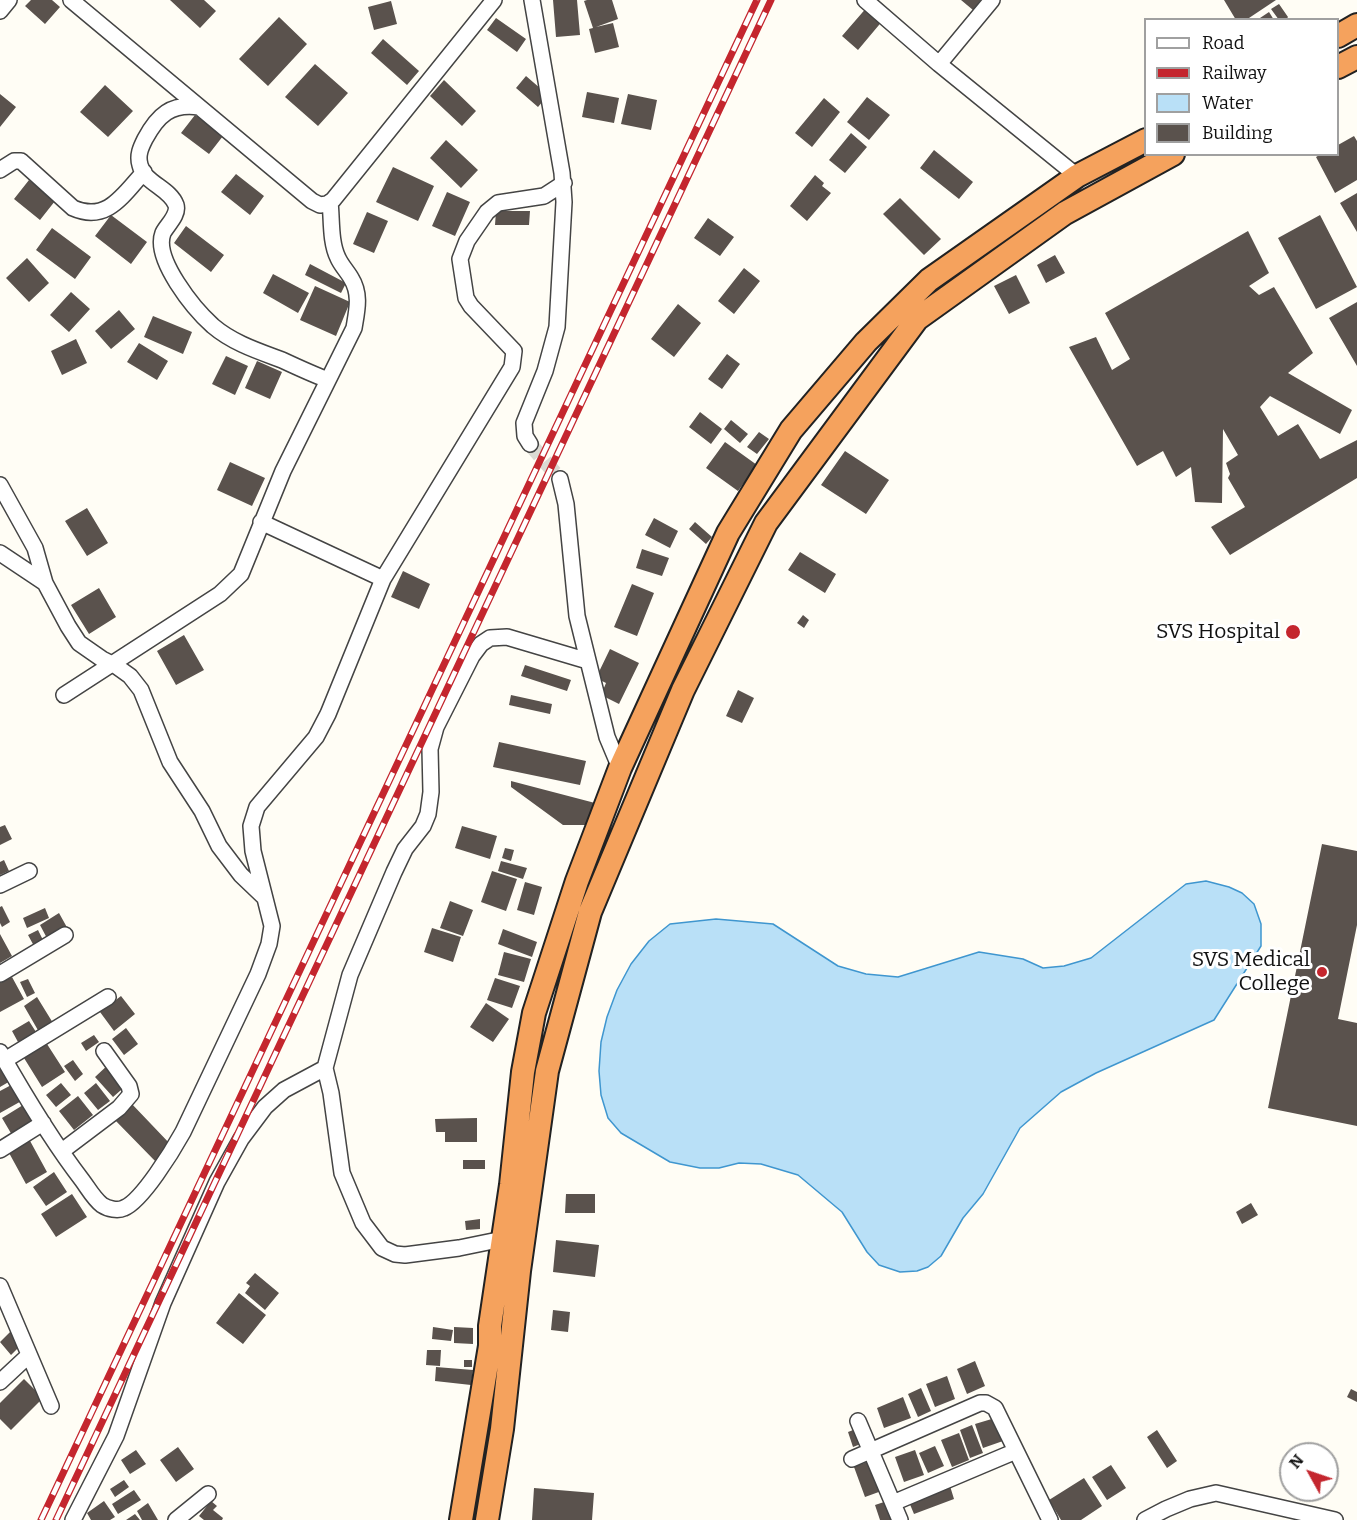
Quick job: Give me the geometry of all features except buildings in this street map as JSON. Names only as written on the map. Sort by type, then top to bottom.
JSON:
[{"type":"highway","points":[[1339,35],[1357,25]]},
{"type":"highway","points":[[1339,66],[1357,57]]},
{"type":"highway","points":[[461,1520],[490,1346],[490,1326],[523,1072],[534,1013],[577,881],[620,768],[728,533],[791,430],[866,342],[929,280],[1077,176],[1144,141]]},
{"type":"highway","points":[[487,1520],[502,1429],[519,1271],[547,1071],[590,912],[683,690],[766,523],[916,319],[1065,213],[1169,156]]},
{"type":"street","points":[[0,11],[9,0]]},
{"type":"street","points":[[71,0],[312,201],[320,205],[330,202],[360,169],[494,0]]},
{"type":"street","points":[[530,444],[525,436],[524,423],[545,371],[557,327],[564,183],[532,0]]},
{"type":"street","points":[[865,0],[939,64],[1077,176]]},
{"type":"street","points":[[939,64],[992,0]]},
{"type":"street","points":[[199,107],[185,106],[162,115],[153,125],[139,151],[140,165],[144,172],[176,205],[176,212],[164,233],[161,247],[165,263],[181,289],[213,326],[239,343],[328,380]]},
{"type":"street","points":[[0,170],[14,161],[21,161],[73,208],[82,212],[106,210],[115,204],[144,172]]},
{"type":"street","points":[[108,997],[2,1056],[73,1169],[103,1206],[113,1209],[124,1208],[135,1200],[169,1157],[258,974],[269,944],[272,926],[253,851],[251,826],[257,807],[316,737],[328,714],[383,579],[512,367],[514,351],[503,337],[480,318],[466,298],[460,259],[466,241],[487,212],[498,203],[544,196],[564,183]]},
{"type":"street","points":[[64,695],[220,594],[241,574],[283,471],[354,328],[358,292],[338,258],[333,241],[330,202]]},
{"type":"street","points":[[560,479],[566,504],[577,616],[607,737],[620,768]]},
{"type":"street","points":[[0,485],[35,548],[45,583],[68,626],[79,643],[130,676],[141,690],[170,762],[202,811],[219,846],[241,875],[266,898]]},
{"type":"street","points":[[261,522],[383,579]]},
{"type":"street","points":[[0,554],[45,583]]},
{"type":"street","points":[[503,1239],[405,1255],[395,1254],[382,1248],[363,1223],[342,1173],[331,1093],[325,1068],[350,975],[405,849],[423,826],[428,814],[431,792],[430,749],[436,727],[472,656],[481,644],[490,638],[507,637],[588,661]]},
{"type":"street","points":[[0,885],[29,872]]},
{"type":"street","points":[[0,974],[65,935]]},
{"type":"street","points":[[62,1151],[119,1108],[131,1094],[129,1086],[104,1051]]},
{"type":"street","points":[[75,1519],[116,1436],[163,1303],[217,1182],[241,1139],[265,1107],[284,1090],[325,1068]]},
{"type":"street","points":[[0,1150],[43,1124]]},
{"type":"street","points":[[0,1286],[51,1406]]},
{"type":"street","points":[[0,1382],[29,1355]]},
{"type":"street","points":[[852,1459],[980,1403],[986,1403],[995,1408],[1050,1520]]},
{"type":"street","points":[[858,1421],[900,1520]]},
{"type":"street","points":[[893,1503],[1016,1451]]},
{"type":"street","points":[[1145,1520],[1190,1499],[1216,1492],[1335,1520]]},
{"type":"street","points":[[176,1520],[208,1494]]},
{"type":"water","points":[[1206,881],[1242,893],[1254,904],[1261,924],[1261,946],[1214,1020],[1096,1073],[1061,1092],[1020,1128],[983,1194],[963,1218],[941,1256],[928,1267],[917,1271],[900,1272],[879,1265],[867,1252],[842,1212],[798,1175],[761,1164],[739,1163],[719,1168],[700,1168],[670,1162],[621,1133],[608,1118],[601,1095],[599,1071],[601,1042],[607,1017],[617,990],[631,964],[649,941],[670,924],[716,919],[773,924],[838,966],[866,974],[898,977],[979,952],[1023,959],[1043,968],[1064,966],[1091,958],[1186,884]]},
{"type":"tunnel","points":[[530,444],[560,479]]},
{"type":"railway","points":[[41,1520],[757,0]]},
{"type":"railway","points":[[56,1520],[771,0]]},
{"type":"place","name":"SVS Hospital","points":[[1293,632]]},
{"type":"place","name":"SVS Medical College","points":[[1322,972]]}]
